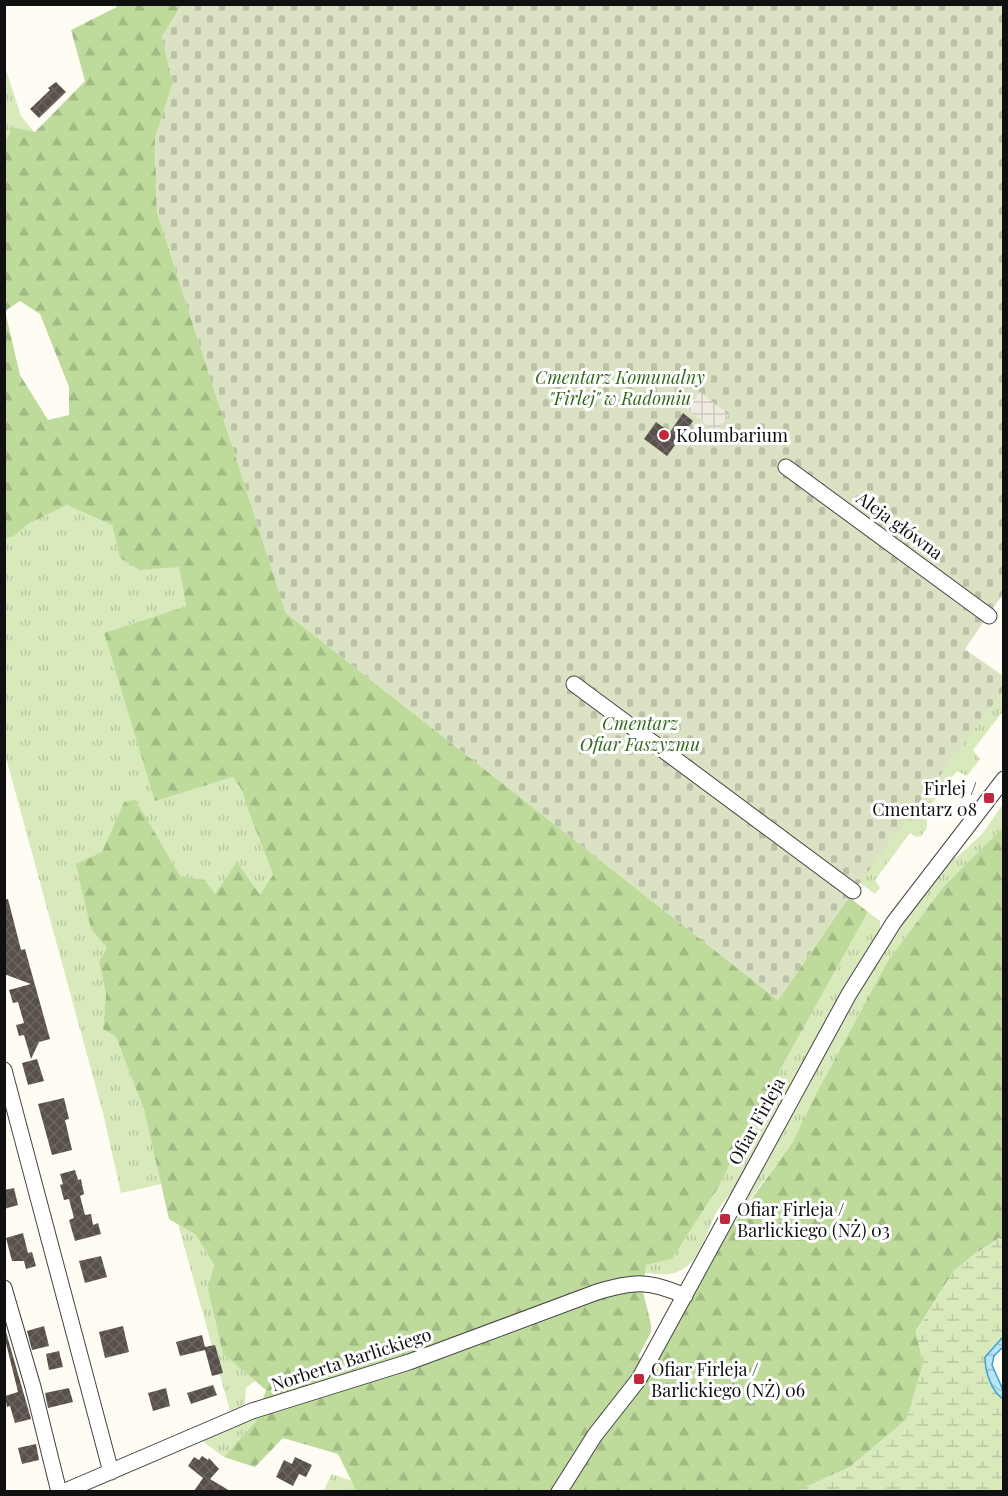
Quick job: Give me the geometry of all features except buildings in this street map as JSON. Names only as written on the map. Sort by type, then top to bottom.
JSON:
[{"type":"street","name":"Aleja główna","points":[[786,466],[989,616]]},
{"type":"street","points":[[574,684],[853,891]]},
{"type":"street","name":"Ofiar Firleja","points":[[559,1491],[596,1435],[639,1379],[849,994],[894,922],[1004,779]]},
{"type":"street","points":[[4,1070],[111,1472]]},
{"type":"street","name":"Norberta Barlickiego","points":[[61,1491],[252,1411],[409,1362],[597,1292],[640,1282],[656,1285],[685,1296]]},
{"type":"street","points":[[656,1285],[669,1302],[673,1316]]},
{"type":"street","points":[[4,1288],[61,1491]]},
{"type":"green space","points":[[116,5],[181,6],[162,37],[173,83],[155,139],[157,212],[286,613],[778,1000],[849,897],[868,912],[741,1140],[721,1183],[672,1259],[646,1265],[643,1292],[651,1332],[638,1357],[655,1363],[719,1244],[792,1143],[887,962],[944,886],[1003,827],[1003,1240],[999,1238],[953,1272],[916,1331],[923,1364],[907,1419],[850,1467],[796,1492],[357,1492],[338,1454],[283,1438],[255,1467],[224,1457],[256,1421],[266,1390],[223,1354],[208,1289],[214,1265],[196,1235],[169,1219],[144,1110],[116,1037],[103,1029],[106,994],[99,961],[107,948],[91,929],[76,864],[102,852],[124,802],[135,799],[180,876],[205,880],[215,894],[237,862],[260,895],[273,875],[242,790],[233,777],[155,801],[104,633],[186,606],[179,567],[140,570],[120,558],[112,525],[67,505],[28,524],[13,537],[5,538],[4,144],[13,127],[35,132],[85,81],[71,30],[117,7]],"holes":[[[20,301],[40,314],[69,387],[69,415],[48,420],[20,375],[5,311]]]},
{"type":"green space","name":"Cmentarz Komunalny \"Firlej\" w Radomiu","points":[[180,5],[1003,5],[1003,594],[965,649],[1003,676],[1003,691],[849,897],[778,1000],[286,613],[157,212],[155,139],[173,83],[162,37],[181,7]]},
{"type":"green space","points":[[4,64],[21,116],[34,132],[13,127],[5,144]]},
{"type":"green space","points":[[67,505],[112,525],[120,557],[179,567],[186,606],[104,633],[156,800],[233,777],[242,790],[273,876],[260,896],[215,895],[205,880],[179,876],[135,799],[124,802],[102,852],[91,929],[107,948],[99,961],[106,994],[103,1029],[116,1037],[144,1110],[161,1184],[121,1193],[104,1117],[5,754],[4,538],[13,537],[28,524]]},
{"type":"green space","points":[[1003,691],[1003,711],[973,750],[980,759],[967,776],[957,771],[922,817],[927,820],[927,828],[921,836],[916,837],[910,833],[875,880],[880,888],[875,894],[859,882]]},
{"type":"green space","points":[[1003,804],[1003,827],[944,886],[887,962],[792,1143],[735,1219],[893,932],[953,857],[956,858],[982,834]]},
{"type":"green space","points":[[868,912],[880,921],[880,931],[831,1010],[733,1190],[716,1213],[700,1250],[687,1266],[679,1271],[669,1274],[645,1273],[646,1265],[672,1259],[721,1183],[741,1140]]},
{"type":"green space","points":[[178,1224],[196,1235],[214,1265],[209,1290],[223,1354],[255,1381],[246,1388],[245,1403],[238,1409],[230,1411]]},
{"type":"green space","points":[[999,1238],[1003,1240],[1003,1337],[985,1357],[985,1365],[1003,1399],[1003,1491],[803,1492],[798,1490],[850,1467],[907,1419],[923,1364],[916,1332],[953,1272]]},
{"type":"green space","points":[[258,1415],[256,1421],[224,1457],[201,1439]]},
{"type":"green space","points":[[332,1474],[352,1481],[357,1491],[323,1492]]},
{"type":"shaded area","points":[[700,392],[729,415],[716,432],[687,409]]},
{"type":"water","points":[[1003,1337],[1003,1347],[994,1356],[992,1365],[1003,1390],[1003,1399],[995,1391],[990,1380],[985,1357]]},
{"type":"place","name":"Kolumbarium","points":[[664,435]]},
{"type":"place","name":"Firlej / Cmentarz 08","points":[[989,798]]},
{"type":"place","name":"Ofiar Firleja / Barlickiego (NŻ) 03","points":[[725,1219]]},
{"type":"place","name":"Ofiar Firleja / Barlickiego (NŻ) 06","points":[[639,1379]]},
{"type":"park label","name":"Cmentarz Ofiar Faszyzmu","points":[[640,733]]}]
